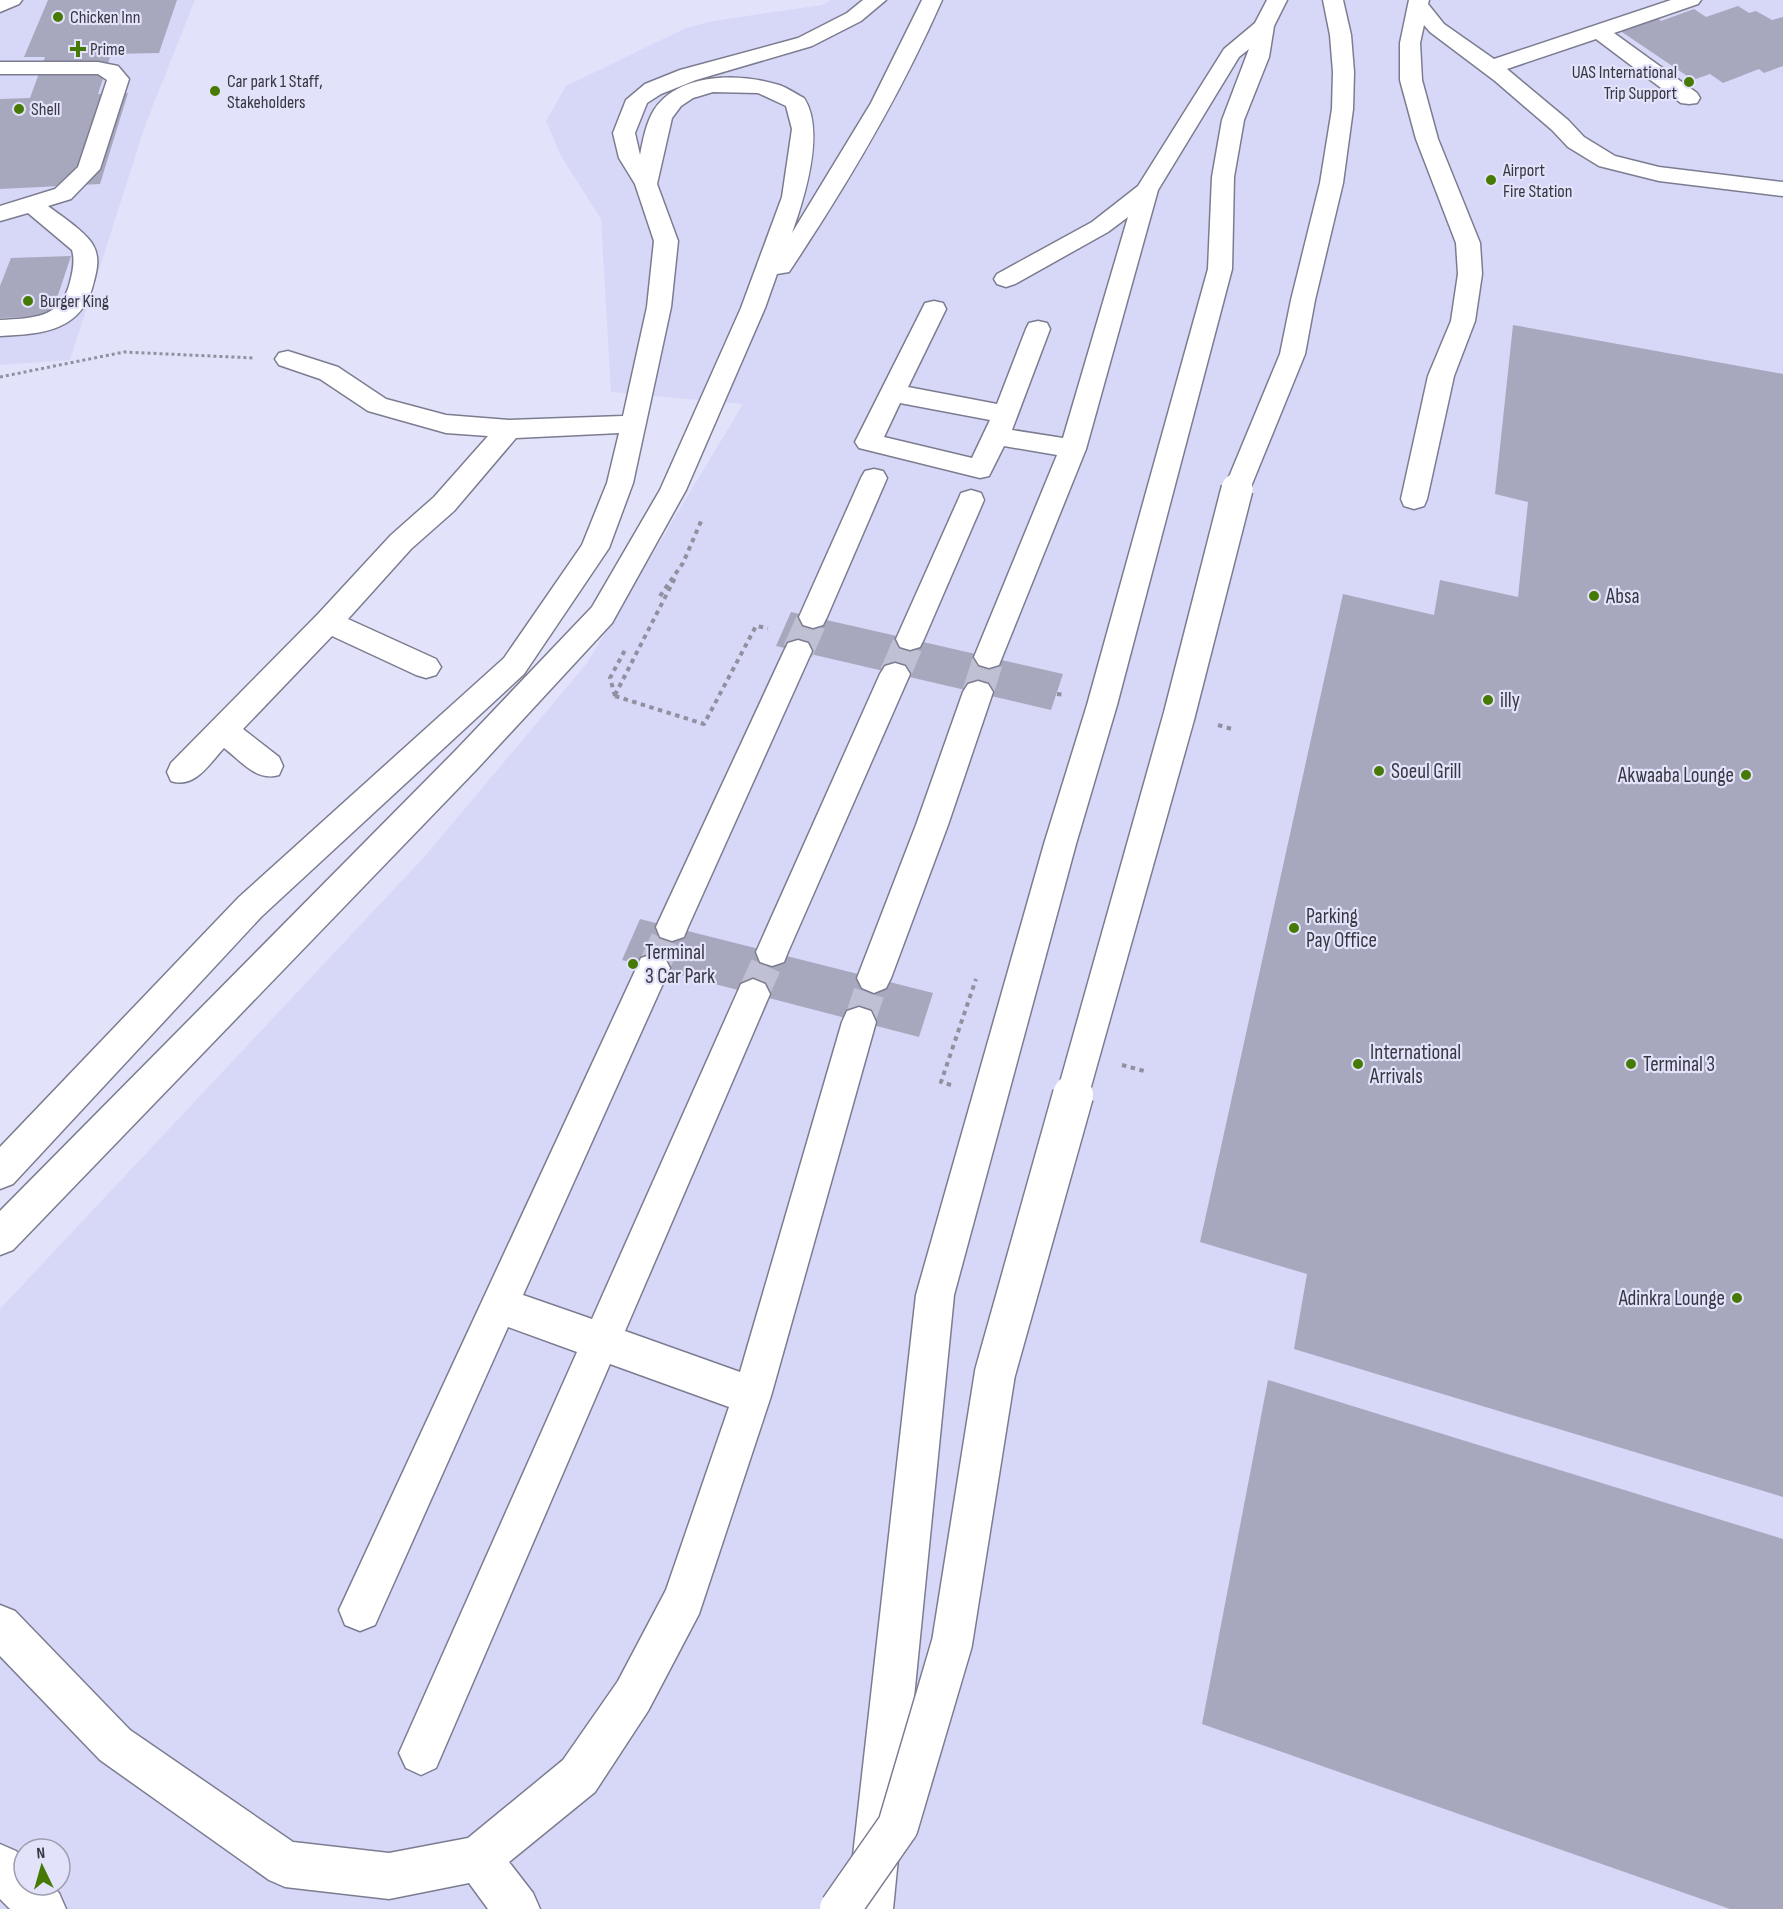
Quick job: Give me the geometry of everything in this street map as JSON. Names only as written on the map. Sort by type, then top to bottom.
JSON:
[{"type":"lane","points":[[0,6],[12,0]]},
{"type":"lane","points":[[0,1172],[250,907],[514,666],[596,549],[620,483],[634,424],[659,307],[666,241],[646,184],[630,158],[624,133],[637,100],[653,88],[688,75],[806,42],[854,17],[876,0]]},
{"type":"lane","points":[[753,308],[836,184],[918,34],[932,0]]},
{"type":"lane","points":[[1491,67],[1691,0]]},
{"type":"lane","points":[[1419,2],[1437,28],[1491,67],[1560,125],[1576,142],[1607,161],[1659,174],[1783,189]]},
{"type":"lane","points":[[1414,499],[1441,376],[1462,321],[1470,274],[1468,243],[1427,139],[1411,80],[1410,43],[1419,2]]},
{"type":"lane","points":[[989,657],[1073,449],[1147,190],[1231,53],[1271,13]]},
{"type":"lane","points":[[870,1909],[935,1295],[1060,844],[1102,705],[1220,269],[1223,177],[1233,120],[1258,57],[1271,13]]},
{"type":"lane","points":[[840,1909],[898,1826],[952,1643],[994,1373],[1179,716],[1238,489],[1291,360],[1303,297],[1334,175],[1345,68],[1338,14]]},
{"type":"lane","points":[[1599,31],[1689,98]]},
{"type":"lane","points":[[0,68],[98,68],[110,71],[118,79],[89,169],[63,194],[0,214]]},
{"type":"lane","points":[[0,1237],[466,760],[602,615],[674,490],[753,308],[793,197],[803,129],[796,103],[773,91],[733,83],[702,88],[677,97],[663,113],[646,184]]},
{"type":"lane","points":[[1006,279],[1100,227],[1147,190]]},
{"type":"lane","points":[[0,328],[41,326],[60,319],[73,306],[82,282],[86,254],[82,246],[31,204]]},
{"type":"lane","points":[[934,309],[868,442],[980,469],[1001,425],[1038,329]]},
{"type":"lane","points":[[288,359],[329,373],[377,405],[446,424],[509,429],[634,424]]},
{"type":"lane","points":[[892,393],[1073,449]]},
{"type":"lane","points":[[182,772],[328,622],[401,542],[444,504],[509,429]]},
{"type":"lane","points":[[813,617],[874,478]]},
{"type":"lane","points":[[910,639],[971,500]]},
{"type":"lane","points":[[328,622],[426,667]]},
{"type":"lane","points":[[672,927],[798,651]]},
{"type":"lane","points":[[772,952],[895,674]]},
{"type":"lane","points":[[874,978],[932,825],[978,692]]},
{"type":"lane","points":[[223,729],[268,766]]},
{"type":"lane","points":[[360,1610],[653,968]]},
{"type":"lane","points":[[421,1753],[753,994]]},
{"type":"lane","points":[[0,1626],[115,1745],[285,1863],[389,1876],[478,1859],[579,1776],[633,1696],[684,1599],[752,1396],[859,1022]]},
{"type":"lane","points":[[499,1305],[752,1396]]},
{"type":"lane","points":[[478,1859],[517,1909]]},
{"type":"lane","points":[[0,1867],[43,1909]]},
{"type":"path","points":[[0,377],[124,352],[288,359]]},
{"type":"path","points":[[615,696],[683,563]]},
{"type":"path","points":[[615,696],[704,724],[756,626],[774,629]]},
{"type":"path","points":[[610,678],[615,696]]},
{"type":"shaded area","points":[[0,0],[195,0],[146,123],[70,360],[0,365]]},
{"type":"shaded area","points":[[831,0],[1783,0],[1783,1909],[0,1909],[0,1309],[426,855],[587,663],[743,404],[611,392],[601,219],[561,156],[546,121],[566,86],[686,28],[713,21],[822,5]]},
{"type":"building","points":[[48,0],[177,0],[159,53],[111,54],[98,94],[128,93],[100,184],[0,189],[0,99],[30,98],[45,57],[24,57]]},
{"type":"building","points":[[1738,6],[1749,13],[1756,11],[1772,20],[1783,17],[1783,66],[1764,73],[1759,69],[1723,83],[1710,74],[1693,80],[1616,28],[1653,15],[1661,21],[1694,9],[1706,17]]},
{"type":"building","name":"Burger King","points":[[71,256],[51,316],[0,318],[0,286],[11,258]]},
{"type":"building","name":"Terminal 3","points":[[1513,325],[1783,374],[1783,1497],[1294,1349],[1307,1274],[1200,1242],[1343,594],[1434,615],[1440,580],[1518,597],[1528,502],[1495,494]]},
{"type":"building","points":[[791,612],[1063,674],[1051,710],[776,646]]},
{"type":"building","points":[[640,919],[933,993],[919,1037],[622,960]]},
{"type":"building","points":[[1268,1380],[1783,1539],[1783,1909],[1730,1909],[1202,1724]]},
{"type":"tunnel","points":[[798,651],[813,617]]},
{"type":"tunnel","points":[[895,674],[910,639]]},
{"type":"tunnel","points":[[978,692],[989,657]]},
{"type":"tunnel","points":[[653,968],[672,927]]},
{"type":"tunnel","points":[[753,994],[772,952]]},
{"type":"tunnel","points":[[859,1022],[874,978]]},
{"type":"place","name":"Chicken Inn","points":[[58,17]]},
{"type":"place","name":"Prime","points":[[78,49]]},
{"type":"place","name":"UAS International Trip Support","points":[[1689,82]]},
{"type":"place","name":"Car park 1 Staff, Stakeholders","points":[[215,91]]},
{"type":"place","name":"Shell","points":[[19,109]]},
{"type":"place","name":"Airport Fire Station","points":[[1491,180]]},
{"type":"place","name":"Burger King","points":[[28,301]]},
{"type":"place","name":"Absa","points":[[1594,596]]},
{"type":"place","name":"illy","points":[[1488,700]]},
{"type":"place","name":"Soeul Grill","points":[[1379,771]]},
{"type":"place","name":"Akwaaba Lounge","points":[[1746,775]]},
{"type":"place","name":"Parking Pay Office","points":[[1294,928]]},
{"type":"place","name":"Terminal 3 Car Park","points":[[633,964]]},
{"type":"place","name":"International Arrivals","points":[[1358,1064]]},
{"type":"place","name":"Terminal 3","points":[[1631,1064]]},
{"type":"place","name":"Adinkra Lounge","points":[[1737,1298]]}]
